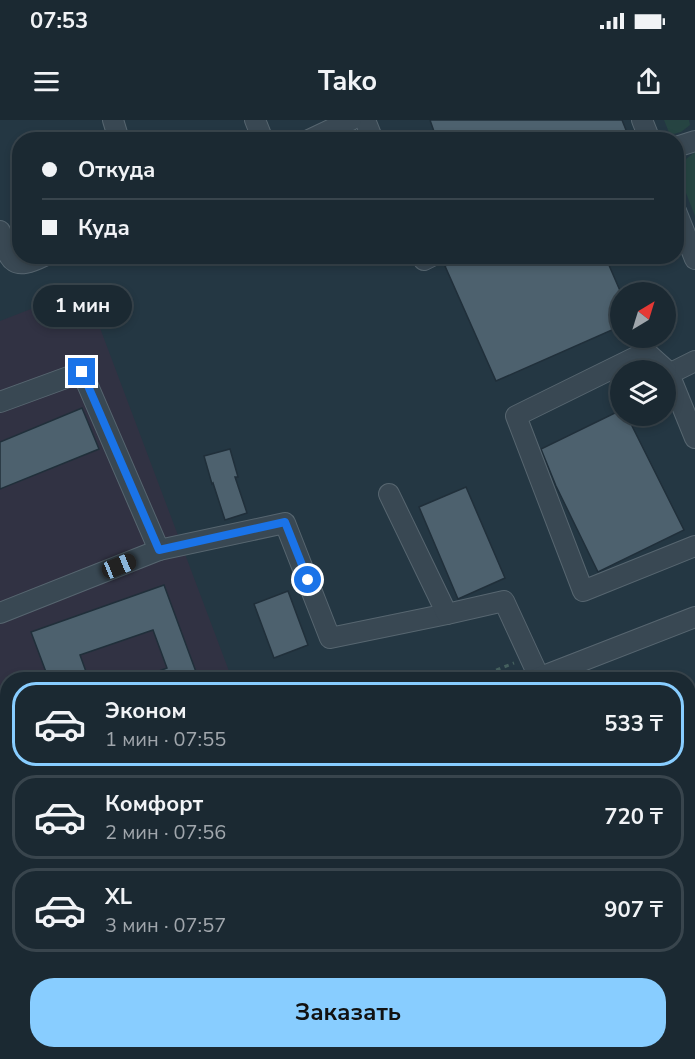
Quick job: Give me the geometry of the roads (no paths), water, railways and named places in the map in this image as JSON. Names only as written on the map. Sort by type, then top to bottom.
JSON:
[{"type":"street","points":[[326,132],[351,120]]},
{"type":"street","points":[[0,231],[12,259]]},
{"type":"street","points":[[684,231],[695,259]]},
{"type":"street","points":[[630,360],[646,352],[654,360]]},
{"type":"street","points":[[676,368],[695,361]]},
{"type":"street","points":[[610,370],[516,416],[583,591],[695,547]]},
{"type":"street","points":[[0,402],[82,372],[159,550]]},
{"type":"street","points":[[676,393],[695,438]]},
{"type":"street","points":[[389,494],[447,614]]},
{"type":"street","points":[[0,613],[159,550],[285,522],[330,638],[504,601],[534,672]]},
{"type":"street","points":[[553,672],[693,624]]}]
